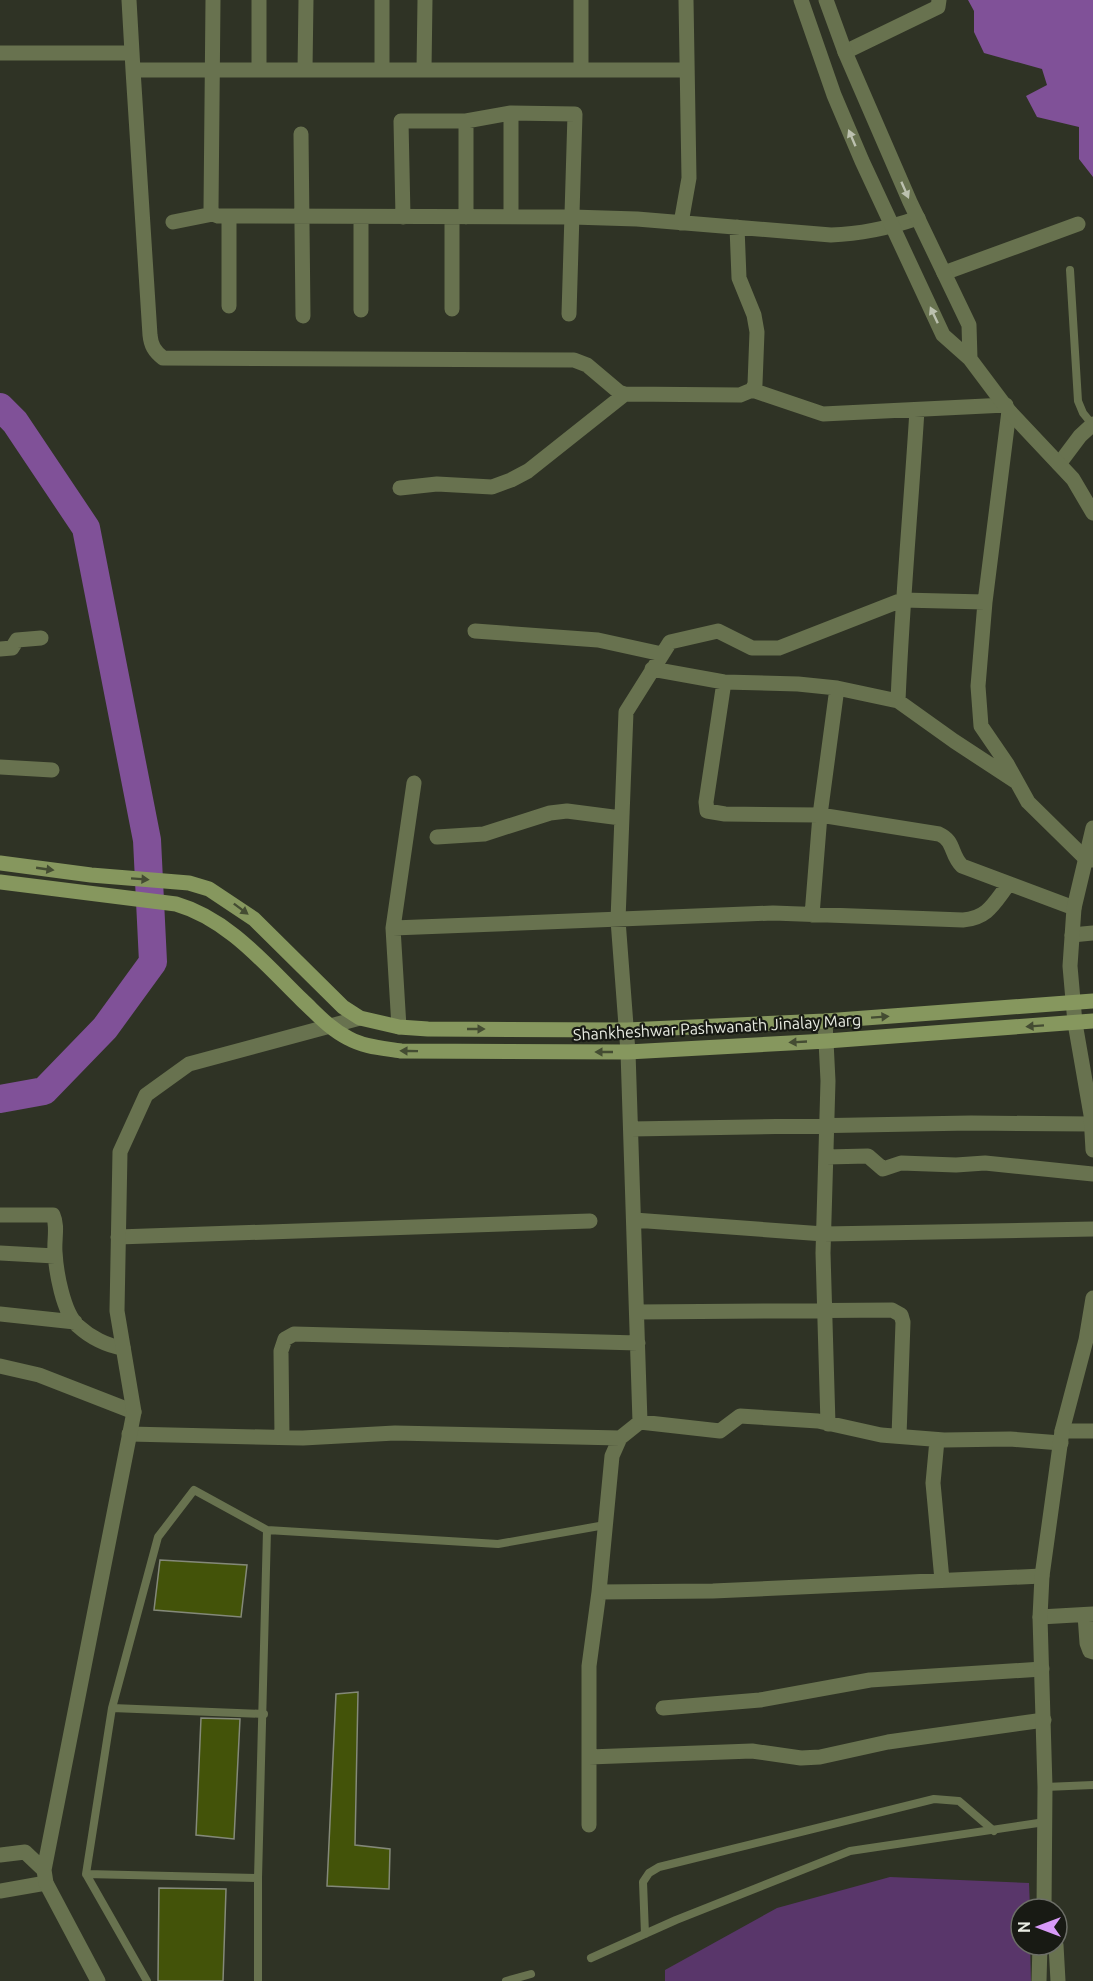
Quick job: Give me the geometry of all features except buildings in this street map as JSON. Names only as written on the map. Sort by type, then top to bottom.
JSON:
[{"type":"main road","points":[[0,863],[90,875],[189,883],[209,889],[254,919],[343,1007],[360,1018],[399,1027],[627,1030],[825,1021],[1093,1001]]},
{"type":"main road","name":"Shankheshwar Pashwanath Jinalay Marg","points":[[0,882],[89,895],[176,904],[191,909],[228,931],[330,1027],[348,1039],[366,1046],[401,1051],[628,1052],[827,1041],[1093,1021]]},
{"type":"street","points":[[129,0],[150,335],[151,345],[163,358],[574,360],[587,365],[619,392],[625,394],[740,395],[752,390],[823,414],[1008,408]]},
{"type":"street","points":[[213,0],[213,214]]},
{"type":"street","points":[[259,0],[259,70]]},
{"type":"street","points":[[305,70],[306,0]]},
{"type":"street","points":[[382,0],[382,70]]},
{"type":"street","points":[[424,70],[425,0]]},
{"type":"street","points":[[580,0],[581,70]]},
{"type":"street","points":[[681,223],[689,178],[686,0]]},
{"type":"street","points":[[801,0],[834,95],[943,335],[970,359],[1008,408],[1073,479],[1093,513]]},
{"type":"street","points":[[826,0],[844,52],[918,218],[969,325],[970,359]]},
{"type":"street","points":[[844,52],[938,7],[939,0]]},
{"type":"street","points":[[0,53],[132,53]]},
{"type":"street","points":[[133,70],[687,70]]},
{"type":"street","points":[[511,113],[511,217]]},
{"type":"street","points":[[403,217],[401,121],[466,121],[511,113],[575,114],[569,314]]},
{"type":"street","points":[[452,309],[466,121]]},
{"type":"street","points":[[301,135],[303,316]]},
{"type":"street","points":[[173,222],[213,214],[229,217],[572,217],[831,235],[858,234],[892,227],[918,218]]},
{"type":"street","points":[[229,217],[229,306]]},
{"type":"street","points":[[361,217],[361,310]]},
{"type":"street","points":[[944,273],[1078,224]]},
{"type":"street","points":[[737,227],[739,278],[754,315],[758,332],[752,390]]},
{"type":"street","points":[[400,488],[437,484],[492,487],[511,480],[528,471],[625,394]]},
{"type":"street","points":[[1008,408],[985,602],[978,686],[981,726],[1007,764],[1028,802],[1089,860]]},
{"type":"street","points":[[898,700],[902,600],[911,512],[917,410]]},
{"type":"street","points":[[1059,464],[1080,436],[1093,424]]},
{"type":"street","points":[[640,1422],[628,1052],[618,920],[626,712],[670,642],[718,631],[752,648],[779,648],[902,600],[985,602]]},
{"type":"street","points":[[475,631],[598,640],[662,654]]},
{"type":"street","points":[[0,649],[12,648],[17,640],[41,638]]},
{"type":"street","points":[[652,669],[724,682],[798,684],[837,688],[898,700],[1017,783]]},
{"type":"street","points":[[724,682],[706,802],[707,811],[725,814],[820,815],[939,834],[946,837],[951,844],[955,859],[962,866],[1074,908]]},
{"type":"street","points":[[812,915],[820,815],[837,688]]},
{"type":"street","points":[[0,767],[52,770]]},
{"type":"street","points":[[399,1027],[393,928],[414,783]]},
{"type":"street","points":[[437,837],[484,834],[550,813],[567,811],[621,818]]},
{"type":"street","points":[[1093,828],[1089,860],[1074,908],[1070,966],[1074,1023],[1092,1118],[1093,1150]]},
{"type":"street","points":[[393,928],[773,913],[974,919],[986,913],[1008,885]]},
{"type":"street","points":[[1072,935],[1093,933]]},
{"type":"street","points":[[45,1876],[134,1412],[117,1311],[120,1152],[146,1095],[189,1064],[360,1018]]},
{"type":"street","points":[[825,1021],[827,1125],[824,1234],[828,1424]]},
{"type":"street","points":[[631,1130],[971,1123],[1092,1118]]},
{"type":"street","points":[[826,1157],[868,1156],[883,1169],[901,1163],[956,1165],[985,1163],[1093,1174]]},
{"type":"street","points":[[0,1215],[53,1215],[56,1221],[55,1256],[58,1275],[69,1314],[77,1326],[110,1346],[123,1348]]},
{"type":"street","points":[[634,1220],[824,1234],[1093,1229]]},
{"type":"street","points":[[118,1237],[590,1221]]},
{"type":"street","points":[[0,1253],[55,1256]]},
{"type":"street","points":[[1045,1897],[1041,1576],[1061,1437],[1089,1341],[1093,1303]]},
{"type":"street","points":[[637,1312],[892,1310],[901,1315],[903,1322],[899,1436]]},
{"type":"street","points":[[0,1314],[75,1322]]},
{"type":"street","points":[[282,1438],[281,1351],[285,1340],[294,1334],[638,1343]]},
{"type":"street","points":[[0,1366],[39,1375],[134,1412]]},
{"type":"street","points":[[589,1825],[589,1666],[599,1592],[612,1456],[620,1438],[640,1422],[720,1431],[740,1416],[828,1424],[881,1435],[937,1440],[1061,1437],[1093,1431]]},
{"type":"street","points":[[129,1434],[282,1438],[395,1433],[620,1438]]},
{"type":"street","points":[[937,1440],[933,1483],[942,1581]]},
{"type":"street","points":[[599,1592],[713,1591],[1041,1576]]},
{"type":"street","points":[[1040,1617],[1089,1615],[1087,1643],[1090,1651],[1093,1652]]},
{"type":"street","points":[[663,1708],[760,1700],[870,1680],[1042,1669]]},
{"type":"street","points":[[589,1757],[752,1751],[801,1758],[820,1757],[888,1742],[1044,1720]]},
{"type":"street","points":[[0,1855],[25,1852],[45,1876],[98,1981]]},
{"type":"street","points":[[0,1891],[45,1876]]},
{"type":"street","points":[[1039,1981],[1040,1957]]},
{"type":"street","points":[[1057,1957],[1058,1981]]},
{"type":"lane","points":[[1070,270],[1078,401],[1083,413],[1093,424]]},
{"type":"lane","points":[[147,1981],[86,1874],[112,1708],[158,1536],[194,1490],[267,1530],[498,1544],[605,1525]]},
{"type":"lane","points":[[258,1981],[258,1878],[267,1530]]},
{"type":"lane","points":[[112,1708],[264,1714]]},
{"type":"lane","points":[[1045,1787],[1093,1785]]},
{"type":"lane","points":[[645,1934],[643,1882],[649,1873],[659,1867],[934,1799],[959,1801],[994,1831]]},
{"type":"lane","points":[[591,1958],[850,1851],[1045,1822]]},
{"type":"lane","points":[[86,1874],[258,1878]]},
{"type":"lane","points":[[506,1981],[531,1974]]},
{"type":"shaded area","points":[[968,0],[1093,0],[1093,177],[1079,159],[1079,127],[1037,117],[1026,96],[1047,85],[1042,69],[984,53],[974,32],[974,11]]},
{"type":"shaded area","points":[[890,1877],[1029,1883],[1030,1897],[1009,1897],[1009,1957],[1030,1957],[1031,1981],[665,1981],[665,1970],[777,1908]]},
{"type":"waterway","points":[[0,407],[15,422],[86,528],[147,840],[153,962],[105,1028],[44,1091],[0,1099]]}]
